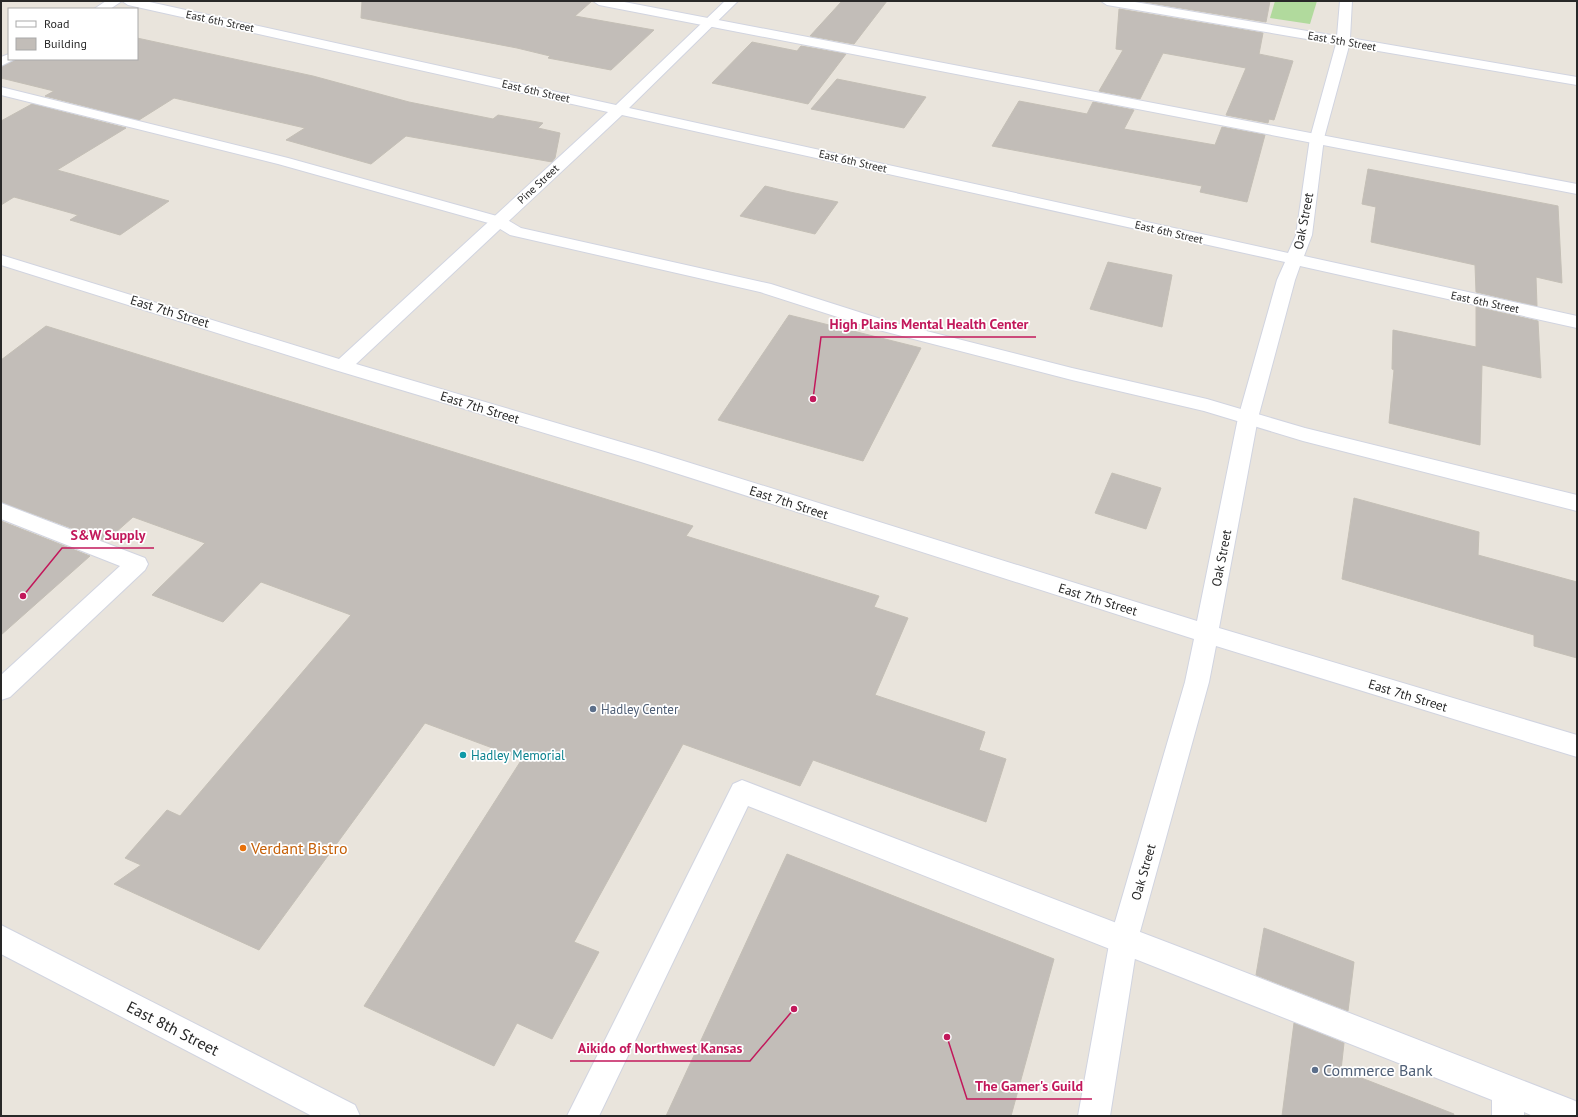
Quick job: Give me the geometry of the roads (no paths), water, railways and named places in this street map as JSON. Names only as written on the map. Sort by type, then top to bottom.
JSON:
[{"type":"street","points":[[102,8],[116,1]]},
{"type":"street","name":"East 6th Street","points":[[128,1],[1577,322]]},
{"type":"street","points":[[599,1],[1577,189]]},
{"type":"street","name":"Pine Street","points":[[342,366],[619,109],[732,1]]},
{"type":"street","name":"East 5th Street","points":[[1107,1],[1577,81]]},
{"type":"street","name":"Oak Street","points":[[1094,1116],[1124,939],[1198,682],[1248,418],[1286,280],[1304,235],[1317,138],[1343,42],[1346,1]]},
{"type":"street","points":[[1,91],[283,161],[498,221],[516,232],[765,288],[894,328],[1072,374],[1207,405],[1333,442],[1577,503]]},
{"type":"street","name":"East 7th Street","points":[[1,260],[342,366],[648,457],[993,567],[1207,632],[1259,650],[1577,746]]},
{"type":"street","points":[[1,511],[137,564],[1,690]]},
{"type":"street","points":[[583,1116],[742,792],[1124,939],[1508,1103],[1573,1116]]},
{"type":"street","name":"East 8th Street","points":[[1,939],[344,1116]]},
{"type":"place","name":"High Plains Mental Health Center","points":[[813,399]]},
{"type":"place","name":"S&W Supply","points":[[23,596]]},
{"type":"place","name":"Hadley Center","points":[[593,709]]},
{"type":"place","name":"Hadley Memorial","points":[[463,755]]},
{"type":"place","name":"Verdant Bistro","points":[[243,848]]},
{"type":"place","name":"Aikido of Northwest Kansas","points":[[794,1009]]},
{"type":"place","name":"The Gamer's Guild","points":[[947,1037]]},
{"type":"place","name":"Commerce Bank","points":[[1315,1070]]}]
